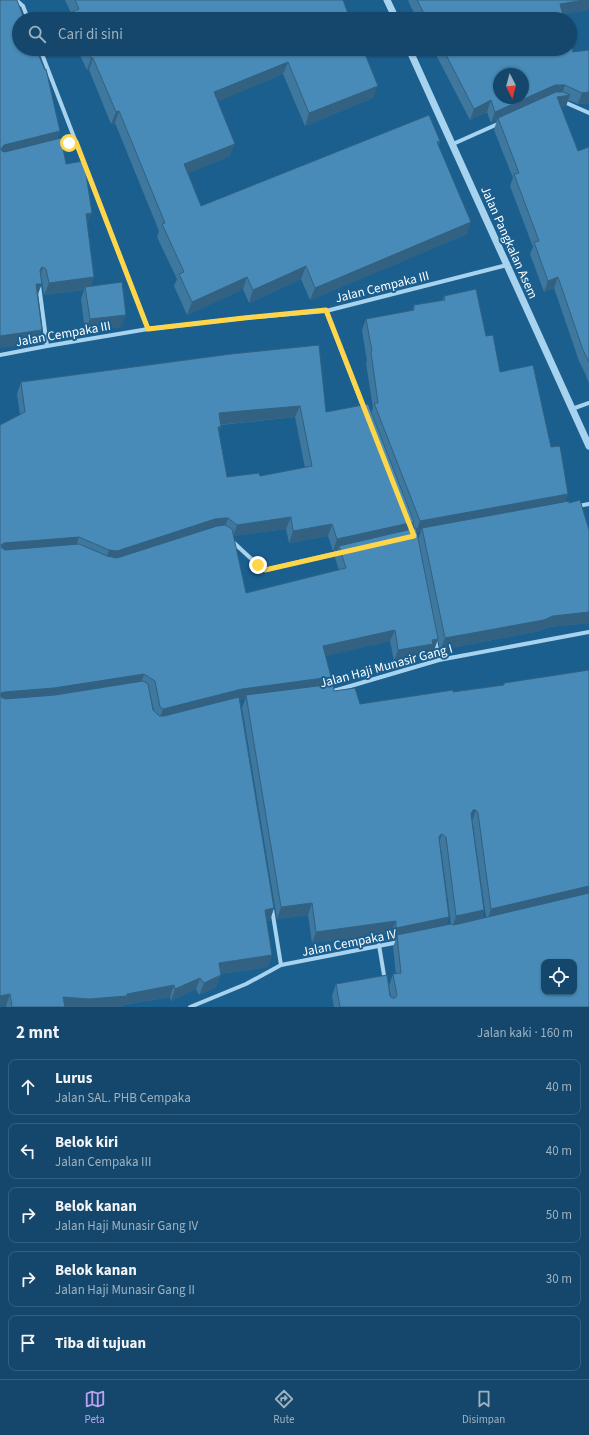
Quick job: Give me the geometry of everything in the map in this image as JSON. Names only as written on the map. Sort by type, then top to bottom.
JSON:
[{"type":"street","points":[[16,0],[23,6],[25,12]]},
{"type":"street","points":[[387,0],[393,12]]},
{"type":"street","points":[[43,56],[148,329]]},
{"type":"street","name":"Jalan Pangkalan Asem","points":[[412,56],[589,446]]},
{"type":"street","points":[[555,100],[560,100],[589,113]]},
{"type":"street","points":[[453,144],[502,122]]},
{"type":"street","points":[[53,147],[76,142]]},
{"type":"street","name":"Jalan Cempaka III","points":[[0,355],[148,329],[326,310],[507,265]]},
{"type":"street","points":[[39,283],[46,346]]},
{"type":"street","points":[[326,310],[366,412]]},
{"type":"street","points":[[572,409],[589,402]]},
{"type":"street","points":[[574,507],[589,504]]},
{"type":"street","points":[[228,537],[265,570],[346,551]]},
{"type":"street","name":"Jalan Haji Munasir Gang I","points":[[322,693],[439,660],[589,632]]},
{"type":"street","points":[[434,636],[439,660]]},
{"type":"street","points":[[271,907],[281,965]]},
{"type":"street","name":"Jalan Cempaka IV","points":[[190,1007],[246,984],[281,965],[402,941]]},
{"type":"street","points":[[379,945],[385,984]]},
{"type":"building","points":[[0,0],[17,0],[21,12],[12,12],[12,56],[39,56],[45,70],[46,69],[60,131],[4,145],[1,149],[5,152],[61,138],[66,164],[84,161],[92,213],[86,214],[94,277],[49,283],[46,269],[43,267],[41,268],[42,284],[36,284],[42,330],[0,336]]},
{"type":"building","points":[[75,0],[343,0],[347,12],[72,12],[79,9]]},
{"type":"building","points":[[417,0],[584,0],[560,4],[562,12],[423,12]]},
{"type":"building","points":[[589,50],[589,92],[582,93],[565,85],[555,85],[529,97],[529,68],[493,68],[493,104],[513,104],[495,112],[491,100],[474,109],[447,56],[577,56],[577,52]]},
{"type":"building","points":[[90,56],[366,56],[378,86],[309,113],[288,62],[214,92],[235,144],[184,164],[201,206],[429,115],[440,141],[437,142],[471,222],[315,288],[306,266],[253,290],[247,277],[192,302],[179,274],[184,272],[162,224],[165,223],[119,111],[116,112],[93,58]]},
{"type":"building","points":[[556,92],[563,92],[570,95],[557,97],[578,151],[589,147],[589,362],[583,350],[558,277],[548,281],[534,242],[539,241],[514,174],[519,173],[498,118]]},
{"type":"building","points":[[122,282],[126,315],[90,319],[85,287]]},
{"type":"building","points":[[476,289],[486,336],[493,335],[500,372],[533,365],[551,447],[560,446],[568,494],[420,521],[374,403],[378,403],[372,351],[366,319],[414,310],[414,305],[445,300],[444,296]]},
{"type":"building","points":[[319,345],[326,412],[368,404],[414,522],[337,539],[332,524],[293,531],[291,517],[237,525],[228,518],[225,518],[215,519],[117,551],[109,550],[79,537],[4,543],[1,545],[2,548],[5,550],[79,544],[107,556],[117,558],[217,526],[225,525],[232,529],[246,593],[346,568],[339,546],[416,528],[438,639],[432,640],[433,644],[398,650],[395,630],[323,646],[331,677],[242,689],[163,709],[160,707],[155,681],[144,674],[54,688],[1,693],[1,697],[5,699],[55,695],[143,681],[148,684],[153,710],[159,716],[239,697],[274,908],[265,910],[272,955],[219,963],[221,975],[204,983],[200,978],[175,989],[174,985],[127,994],[127,996],[89,999],[63,997],[65,1007],[12,1007],[10,994],[0,996],[0,425],[25,412],[21,382],[231,354]],"holes":[[[300,406],[312,466],[260,476],[259,473],[227,477],[218,427],[221,427],[219,413]]]},
{"type":"building","points":[[580,500],[589,530],[589,612],[553,616],[544,620],[445,638],[422,528]]},
{"type":"building","points":[[589,670],[589,886],[491,909],[478,813],[476,810],[473,810],[471,814],[484,910],[456,916],[446,837],[442,834],[439,838],[449,917],[396,928],[396,921],[316,932],[312,903],[281,907],[246,695],[333,684],[334,691],[355,688],[360,704],[453,690],[453,692],[504,685],[504,683]]},
{"type":"building","points":[[589,893],[589,1007],[340,1007],[336,984],[387,975],[390,996],[395,998],[397,995],[393,974],[401,973],[397,935],[451,924],[454,925]]},
{"type":"route","points":[[69,143],[76,142],[148,329],[326,310],[414,536],[265,570],[258,565]]}]
